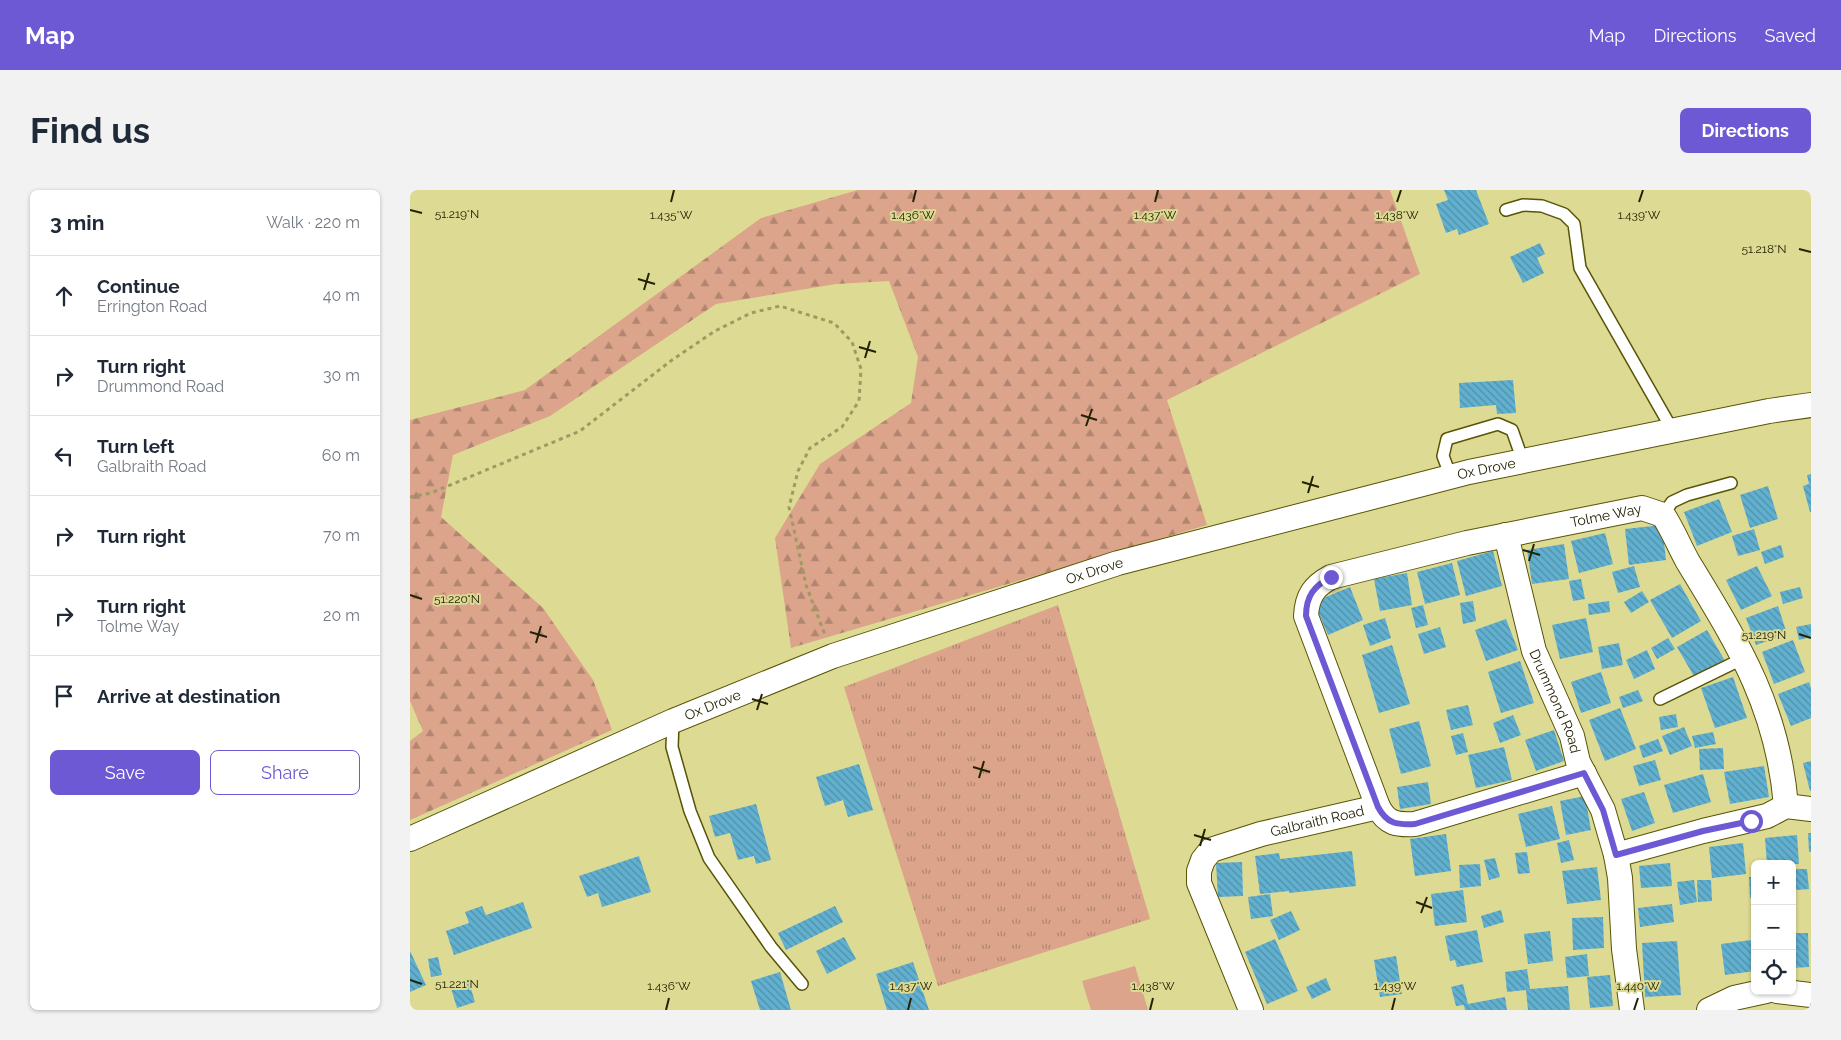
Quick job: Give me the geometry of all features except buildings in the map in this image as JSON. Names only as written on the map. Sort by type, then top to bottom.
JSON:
[{"type":"street","name":"Ox Drove","points":[[410,839],[673,721],[834,656],[1118,563],[1451,476],[1811,405]]},
{"type":"street","name":"Tolme Way","points":[[1378,807],[1306,616],[1306,602],[1319,583],[1331,577],[1506,535],[1642,508],[1663,515],[1744,658],[1762,697],[1776,736],[1784,774],[1786,806]]},
{"type":"street","name":"Drummond Road","points":[[1506,535],[1534,651],[1572,736],[1584,773],[1603,810],[1616,855],[1620,878],[1624,949],[1632,1010]]},
{"type":"street","name":"Galbraith Road","points":[[1251,1010],[1199,883],[1199,870],[1203,860],[1211,850],[1226,844],[1378,807],[1390,823],[1399,825],[1415,824],[1584,773]]},
{"type":"street","points":[[1616,855],[1767,816],[1786,806],[1811,809]]},
{"type":"street","points":[[1796,993],[1811,995]]},
{"type":"street","points":[[1709,1010],[1734,998],[1751,994]]},
{"type":"lane","points":[[1506,210],[1523,205],[1542,206],[1564,214],[1574,224],[1580,268],[1673,431]]},
{"type":"lane","points":[[1451,476],[1443,456],[1447,439],[1498,424],[1512,430],[1523,461]]},
{"type":"lane","points":[[1663,515],[1672,502],[1686,495],[1731,484]]},
{"type":"lane","points":[[1660,699],[1744,658]]},
{"type":"lane","points":[[673,721],[672,747],[690,811],[709,858],[772,947],[802,984]]},
{"type":"path","points":[[410,497],[431,493],[580,432],[672,360],[715,331],[751,313],[780,306],[834,323],[852,342],[861,369],[859,401],[842,427],[810,448],[798,471],[789,508],[806,585],[834,656]]},
{"type":"green space","points":[[858,190],[1390,190],[1420,274],[1167,400],[1207,525],[791,648],[775,538],[820,464],[911,403],[918,357],[889,281],[836,284],[716,304],[550,416],[453,455],[441,517],[543,608],[593,680],[612,730],[410,820],[410,741],[423,731],[410,701],[410,420],[525,390],[761,218]]},
{"type":"green space","points":[[1058,605],[1150,919],[938,986],[844,687]]},
{"type":"green space","points":[[1135,966],[1148,1010],[1091,1010],[1082,981]]},
{"type":"route","points":[[1331,577],[1319,583],[1312,591],[1306,602],[1306,616],[1378,807],[1390,823],[1399,825],[1415,824],[1460,812],[1584,773],[1603,810],[1616,855],[1703,831],[1751,821]]}]
